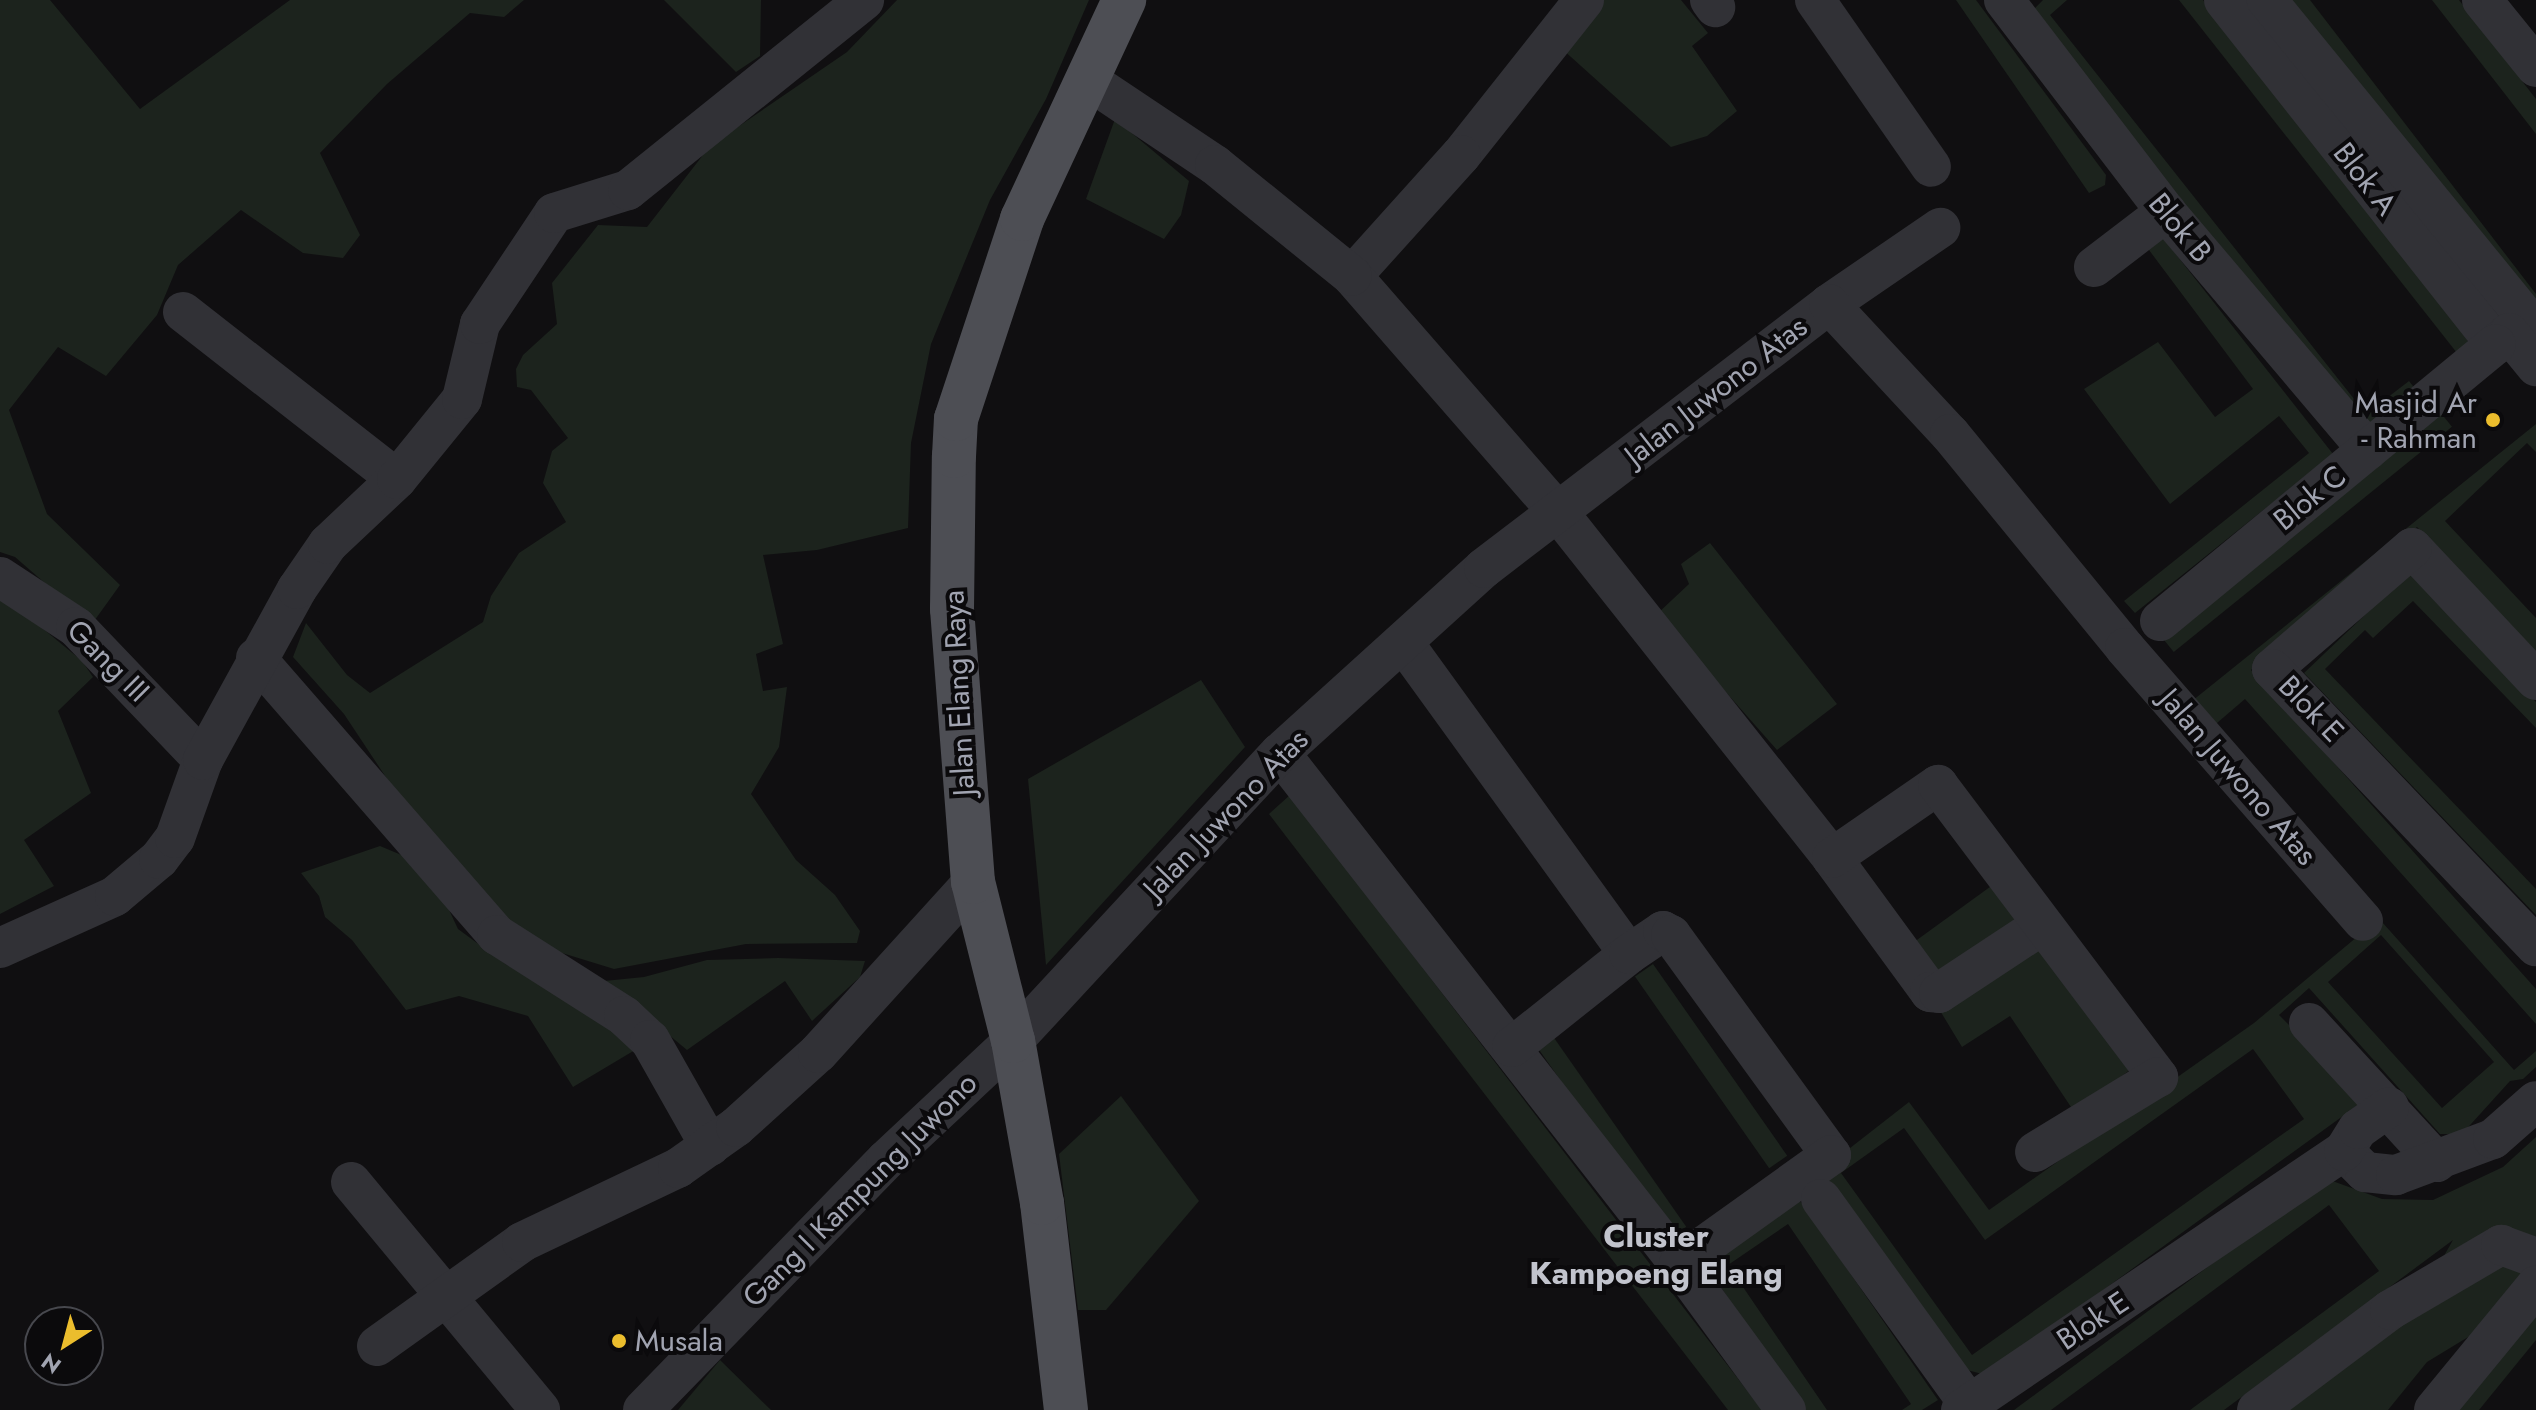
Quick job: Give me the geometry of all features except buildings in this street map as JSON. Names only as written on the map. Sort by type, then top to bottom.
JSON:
[{"type":"main road","name":"Jalan Elang Raya","points":[[1066,1410],[1042,1203],[1013,1041],[973,882],[952,609],[956,419],[1022,219],[1124,0]]},
{"type":"street","points":[[0,948],[115,896],[159,859],[175,838],[203,760],[256,658],[328,544],[397,479],[462,399],[480,324],[554,213],[628,190],[864,0]]},
{"type":"street","points":[[1352,276],[1461,155],[1584,0]]},
{"type":"street","points":[[1815,0],[1931,167]]},
{"type":"street","name":"Blok B","points":[[2004,0],[2166,212],[2368,450]]},
{"type":"street","name":"Blok A","points":[[2224,0],[2502,338],[2536,366]]},
{"type":"street","name":"Blok A","points":[[2267,0],[2527,319],[2502,338]]},
{"type":"street","points":[[2482,0],[2536,67]]},
{"type":"street","points":[[1088,80],[1215,165],[1352,276],[1558,512],[1832,858],[1930,992],[1939,993],[2042,925]]},
{"type":"street","points":[[2094,267],[2166,212]]},
{"type":"street","points":[[1829,304],[1940,228]]},
{"type":"street","name":"Jalan Juwono Atas","points":[[1013,1041],[1280,753],[1484,568],[1829,304],[1950,434],[2125,648],[2363,921]]},
{"type":"street","points":[[183,312],[397,479]]},
{"type":"street","name":"Blok C","points":[[2160,621],[2502,338]]},
{"type":"street","name":"Blok E","points":[[2536,680],[2412,548],[2272,669],[2536,946]]},
{"type":"street","name":"Gang III","points":[[0,577],[76,627],[203,760]]},
{"type":"street","points":[[1403,642],[1629,954]]},
{"type":"street","points":[[256,658],[497,935],[624,1016],[650,1040],[710,1146]]},
{"type":"street","points":[[1280,753],[1512,1047],[1679,1264],[1786,1410]]},
{"type":"street","points":[[1832,858],[1938,785],[2158,1077],[2035,1152]]},
{"type":"street","points":[[377,1346],[446,1301],[522,1242],[678,1168],[710,1146],[818,1053],[973,882]]},
{"type":"street","points":[[1512,1047],[1629,954],[1663,931],[1671,935],[1830,1150],[1828,1159],[1679,1264]]},
{"type":"street","points":[[2309,1023],[2437,1162]]},
{"type":"street","name":"Gang I Kampung Juwono","points":[[643,1410],[886,1160],[1013,1041]]},
{"type":"street","points":[[2344,1151],[2365,1172],[2396,1175],[2493,1139],[2536,1101]]},
{"type":"street","name":"Blok E","points":[[1965,1407],[2344,1151],[2358,1129],[2389,1107]]},
{"type":"street","points":[[351,1182],[446,1301],[540,1410]]},
{"type":"street","points":[[1821,1199],[1965,1407]]},
{"type":"street","points":[[2257,1410],[2390,1310],[2501,1245],[2536,1258]]},
{"type":"street","points":[[2434,1410],[2536,1286]]},
{"type":"shaded area","points":[[0,0],[50,0],[140,109],[290,0],[524,0],[504,17],[470,13],[387,84],[320,153],[360,235],[343,258],[303,253],[241,210],[178,265],[157,315],[106,376],[58,347],[9,410],[47,514],[120,585],[92,624],[15,557],[0,552]]},
{"type":"shaded area","points":[[664,0],[761,0],[760,56],[736,72]]},
{"type":"shaded area","points":[[897,0],[1089,0],[1046,99],[990,200],[931,344],[911,443],[908,528],[817,550],[763,555],[783,644],[756,654],[763,691],[787,687],[779,747],[751,794],[796,860],[835,895],[860,931],[857,943],[746,944],[614,969],[549,949],[487,905],[415,821],[344,714],[293,657],[306,623],[347,675],[370,693],[483,622],[491,596],[519,553],[566,522],[543,483],[552,451],[568,438],[531,390],[517,387],[516,369],[523,355],[557,324],[552,283],[598,225],[647,227],[710,146],[847,52]]},
{"type":"shaded area","points":[[1594,0],[1681,0],[1708,33],[1692,46],[1737,111],[1707,136],[1671,147],[1561,48]]},
{"type":"shaded area","points":[[1956,0],[1976,0],[2106,175],[2105,185],[2089,193]]},
{"type":"shaded area","points":[[2043,0],[2067,0],[2050,15],[2366,414],[2409,381],[2413,386],[2412,395],[2368,433],[2359,427],[2031,12]]},
{"type":"shaded area","points":[[2179,0],[2203,0],[2465,335],[2468,342],[2457,353]]},
{"type":"shaded area","points":[[2282,0],[2310,0],[2536,294],[2536,318]]},
{"type":"shaded area","points":[[2432,0],[2459,0],[2536,99],[2536,134]]},
{"type":"shaded area","points":[[1115,119],[1189,181],[1181,215],[1164,239],[1086,199]]},
{"type":"shaded area","points":[[2160,234],[2333,454],[2135,613],[2124,601],[2309,453],[2279,416],[2170,504],[2084,389],[2158,342],[2215,417],[2253,389],[2146,246]]},
{"type":"shaded area","points":[[2440,412],[2452,427],[2174,652],[2162,637]]},
{"type":"shaded area","points":[[2536,424],[2536,452],[2527,443],[2445,521],[2536,618],[2536,655],[2417,527],[2251,670],[2536,989],[2536,1024],[2245,699],[2210,729],[2514,1070],[2536,1051],[2536,1067],[2523,1079],[2510,1081],[2462,1134],[2440,1134],[2309,988],[2279,1015],[2365,1100],[1986,1375],[1967,1370],[1829,1183],[1800,1201],[1938,1400],[1922,1410],[1902,1410],[1911,1404],[1788,1224],[1728,1265],[1827,1410],[1803,1410],[1704,1262],[1909,1102],[1989,1210],[2254,1023],[2376,921],[2187,705]],"holes":[[[2381,935],[2494,1062],[2442,1108],[2328,982]],[[2253,1049],[2304,1119],[1972,1355],[1841,1173],[1904,1128],[1985,1240]]]},
{"type":"shaded area","points":[[1710,543],[1837,704],[1777,750],[1657,614],[1689,584],[1681,564]]},
{"type":"shaded area","points":[[2410,572],[2536,702],[2536,728],[2413,601],[2373,638],[2365,630],[2325,669],[2536,889],[2536,915],[2304,673]]},
{"type":"shaded area","points":[[0,593],[82,661],[93,677],[58,711],[91,793],[24,840],[54,886],[0,914]]},
{"type":"shaded area","points":[[1201,680],[1245,747],[1046,965],[1028,779]]},
{"type":"shaded area","points":[[1290,795],[1762,1410],[1728,1410],[1285,835],[1269,814]]},
{"type":"shaded area","points":[[380,846],[411,859],[435,880],[458,929],[507,965],[543,975],[635,1050],[573,1087],[528,1016],[459,996],[406,1010],[352,940],[325,917],[319,896],[301,873]]},
{"type":"shaded area","points":[[1994,884],[2023,924],[1939,984],[1911,945]]},
{"type":"shaded area","points":[[2038,940],[2131,1069],[2075,1113],[2010,1016],[1962,1047],[1939,1009]]},
{"type":"shaded area","points":[[778,958],[865,961],[860,977],[812,1021],[785,981],[687,1050],[604,981],[644,977],[707,960]]},
{"type":"shaded area","points":[[1653,964],[1787,1156],[1769,1168],[1635,977]]},
{"type":"shaded area","points":[[1552,1035],[1686,1227],[1671,1238],[1536,1046]]},
{"type":"shaded area","points":[[1121,1096],[1199,1201],[1106,1310],[1078,1310],[1059,1154]]},
{"type":"shaded area","points":[[2536,1137],[2536,1257],[2478,1331],[2427,1362],[2388,1410],[2280,1410],[2441,1261],[2453,1240],[2224,1410],[2190,1410],[2379,1271],[2329,1205],[2051,1410],[2014,1410],[2327,1179],[2382,1199],[2433,1200],[2503,1167]]},
{"type":"shaded area","points":[[2536,1306],[2536,1340],[2479,1410],[2450,1410]]},
{"type":"shaded area","points":[[720,1360],[771,1410],[678,1410]]},
{"type":"place","name":"Masjid Ar - Rahman","points":[[2493,420]]},
{"type":"place","name":"Musala","points":[[619,1341]]},
{"type":"district","name":"Cluster Kampoeng Elang","points":[[1656,1256]]}]
